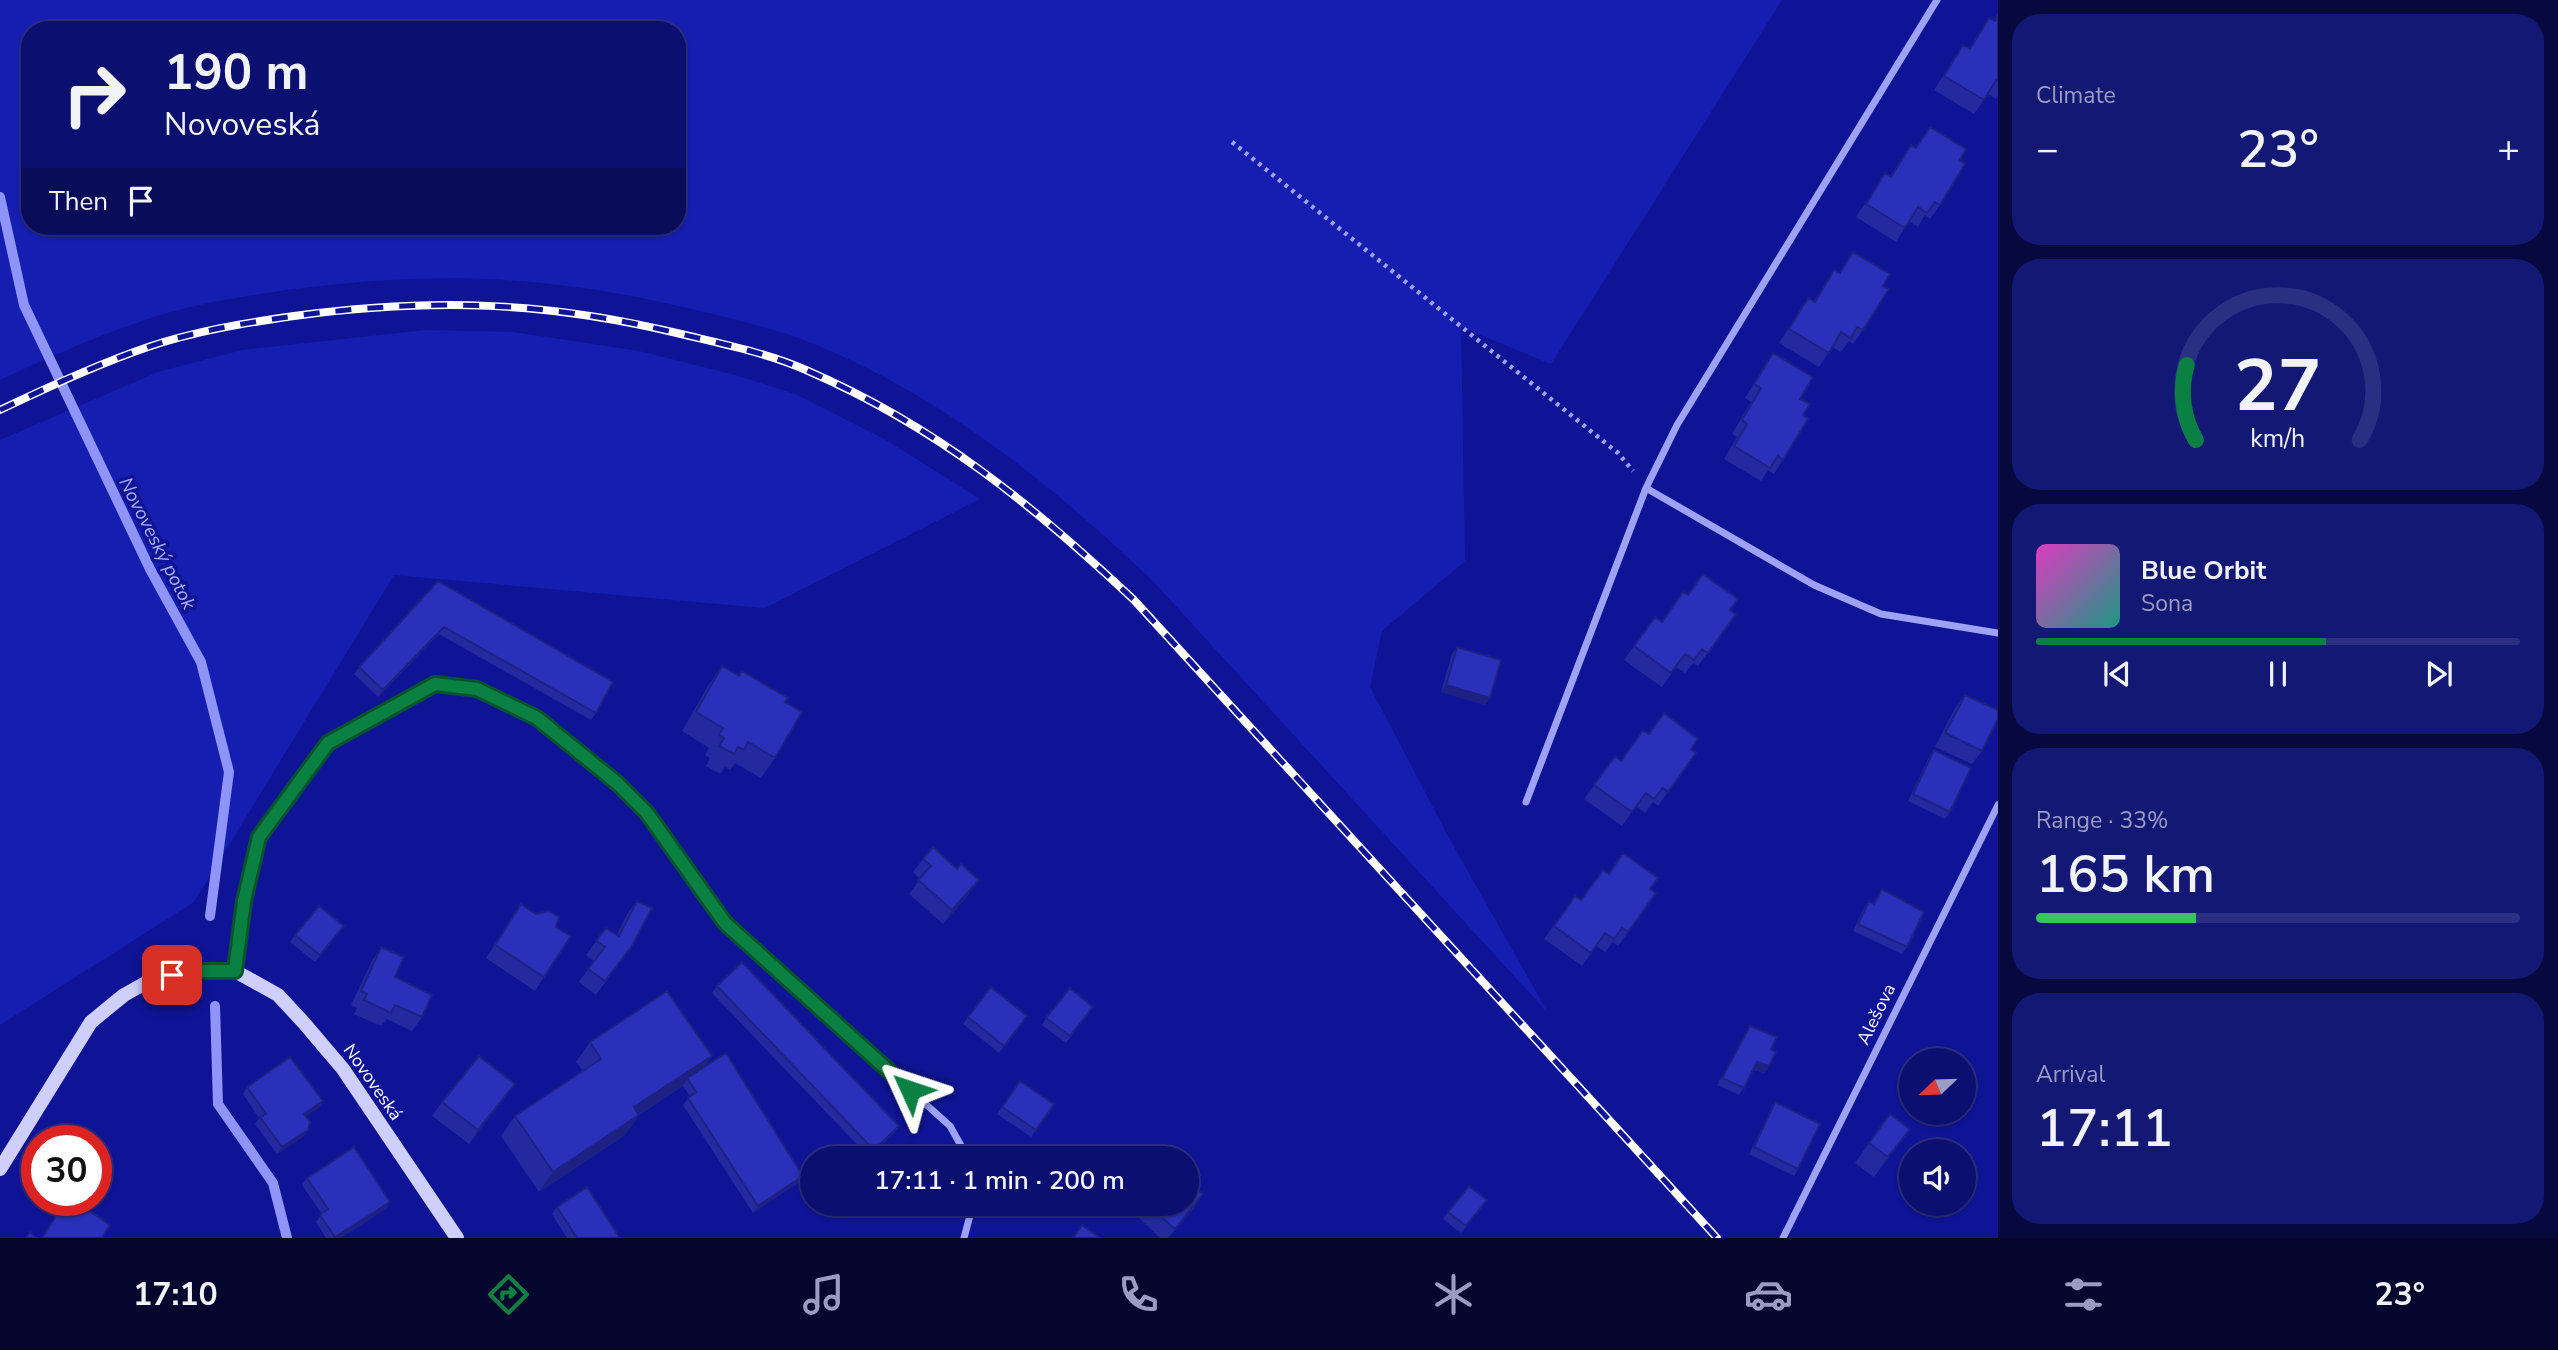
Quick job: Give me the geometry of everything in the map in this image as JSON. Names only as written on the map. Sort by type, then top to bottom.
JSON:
[{"type":"street","points":[[1526,802],[1646,488],[1677,425],[1937,0]]},
{"type":"street","points":[[1646,488],[1814,585],[1881,614],[1998,633]]},
{"type":"street","points":[[235,971],[244,901],[259,837],[328,743],[435,684],[477,689],[537,718],[617,783],[647,813],[725,923],[950,1126],[961,1146]]},
{"type":"street","name":"Alešova","points":[[1783,1238],[1998,805]]},
{"type":"street","name":"Novoveská","points":[[0,1168],[91,1022],[124,995],[151,980],[194,971],[235,971],[278,995],[343,1069],[457,1238]]},
{"type":"street","points":[[964,1238],[970,1216]]},
{"type":"path","points":[[1232,142],[1618,453],[1646,488]]},
{"type":"shaded area","points":[[0,0],[1782,0],[1551,364],[1461,327],[1465,561],[1382,631],[1370,687],[1449,838],[1548,1013],[1153,581],[1115,546],[1036,478],[952,417],[908,390],[814,344],[768,328],[719,316],[585,288],[536,282],[439,278],[339,284],[194,306],[139,322],[0,380]]},
{"type":"shaded area","points":[[426,330],[513,332],[639,351],[735,375],[795,394],[886,440],[980,499],[765,608],[394,575],[194,902],[0,1025],[0,440],[158,372],[242,350]]},
{"type":"building","points":[[1998,15],[1998,81],[1996,80],[1984,100],[1944,76],[1963,45],[1970,49],[1989,18],[1995,21]]},
{"type":"building","points":[[1930,127],[1966,149],[1960,160],[1965,164],[1940,205],[1935,202],[1927,213],[1918,207],[1905,228],[1866,204],[1885,173],[1891,177],[1911,145],[1916,148]]},
{"type":"building","points":[[1853,252],[1890,274],[1883,286],[1889,289],[1863,330],[1857,327],[1851,338],[1841,332],[1829,353],[1789,329],[1808,298],[1815,302],[1834,270],[1840,273]]},
{"type":"building","points":[[1773,353],[1813,377],[1800,399],[1810,404],[1803,415],[1808,419],[1783,460],[1778,456],[1770,468],[1734,446],[1747,424],[1742,420],[1761,388],[1754,384]]},
{"type":"building","points":[[1703,574],[1738,599],[1730,610],[1736,614],[1708,653],[1702,649],[1694,660],[1685,654],[1671,673],[1634,646],[1655,617],[1662,622],[1683,592],[1688,595]]},
{"type":"building","points":[[438,581],[613,682],[596,713],[444,627],[383,690],[359,667]]},
{"type":"building","points":[[1457,647],[1501,660],[1490,698],[1446,685]]},
{"type":"building","points":[[722,666],[739,676],[742,671],[788,698],[785,702],[802,712],[775,758],[748,742],[744,750],[738,747],[734,754],[719,746],[724,738],[719,735],[723,728],[696,712]]},
{"type":"building","points":[[1965,695],[1998,710],[1998,719],[1982,751],[1945,733]]},
{"type":"building","points":[[1664,713],[1698,739],[1691,749],[1696,753],[1668,792],[1663,788],[1654,799],[1646,793],[1632,812],[1594,785],[1615,756],[1621,761],[1643,730],[1649,734]]},
{"type":"building","points":[[1934,750],[1971,768],[1950,812],[1913,794]]},
{"type":"building","points":[[933,847],[957,869],[961,864],[979,880],[952,910],[918,880],[931,866],[923,859]]},
{"type":"building","points":[[1623,853],[1658,878],[1650,889],[1656,893],[1628,932],[1622,928],[1614,939],[1605,933],[1591,953],[1554,926],[1575,896],[1581,900],[1603,870],[1609,874]]},
{"type":"building","points":[[1882,889],[1924,912],[1907,947],[1858,924],[1869,901],[1874,904]]},
{"type":"building","points":[[637,901],[652,908],[632,946],[605,981],[588,969],[605,947],[596,941],[606,928],[619,936]]},
{"type":"building","points":[[521,904],[536,914],[549,911],[559,917],[556,927],[571,936],[544,977],[495,945]]},
{"type":"building","points":[[319,906],[344,926],[320,955],[295,935]]},
{"type":"building","points":[[381,947],[404,957],[395,977],[432,995],[422,1017],[395,1005],[391,1013],[364,1000],[367,994],[361,991]]},
{"type":"building","points":[[742,962],[899,1126],[878,1146],[870,1146],[717,986]]},
{"type":"building","points":[[991,987],[1027,1016],[1004,1046],[968,1017]]},
{"type":"building","points":[[1070,988],[1093,1007],[1070,1036],[1046,1018]]},
{"type":"building","points":[[667,991],[712,1056],[634,1107],[639,1115],[553,1172],[515,1116],[601,1059],[590,1042]]},
{"type":"building","points":[[1750,1026],[1777,1037],[1771,1049],[1776,1052],[1769,1066],[1757,1062],[1744,1088],[1722,1078]]},
{"type":"building","points":[[726,1053],[800,1171],[800,1178],[758,1206],[688,1098],[696,1092],[687,1078]]},
{"type":"building","points":[[479,1056],[515,1084],[478,1130],[442,1102]]},
{"type":"building","points":[[290,1057],[323,1101],[304,1114],[310,1122],[308,1130],[282,1147],[260,1117],[266,1114],[247,1087]]},
{"type":"building","points":[[1020,1081],[1054,1104],[1036,1130],[1002,1107]]},
{"type":"building","points":[[1775,1102],[1820,1124],[1798,1169],[1754,1147]]},
{"type":"building","points":[[1890,1114],[1899,1121],[1899,1125],[1910,1129],[1902,1139],[1899,1139],[1888,1157],[1869,1143]]},
{"type":"building","points":[[354,1147],[390,1202],[335,1237],[320,1215],[328,1209],[307,1178]]},
{"type":"building","points":[[1469,1186],[1487,1200],[1466,1226],[1448,1212]]},
{"type":"building","points":[[587,1187],[620,1238],[577,1238],[557,1207]]},
{"type":"building","points":[[56,1216],[97,1216],[110,1225],[102,1238],[42,1238]]},
{"type":"building","points":[[1160,1216],[1185,1216],[1175,1229]]},
{"type":"building","points":[[1082,1225],[1100,1238],[1073,1238]]},
{"type":"waterway","name":"Novoveský potok","points":[[0,197],[24,305],[150,569],[201,662],[229,772],[210,916]]},
{"type":"waterway","name":"Novoveský potok","points":[[215,1006],[218,1104],[273,1183],[287,1238]]},
{"type":"railway","points":[[0,410],[111,361],[166,341],[202,332],[344,310],[441,305],[535,309],[631,323],[760,354],[806,370],[853,392],[898,416],[981,470],[1058,532],[1134,600],[1717,1238]]},
{"type":"route","points":[[172,975],[194,971],[235,971],[244,901],[259,837],[328,743],[435,684],[477,689],[537,718],[617,783],[647,813],[725,923],[809,1002],[910,1090]]}]
